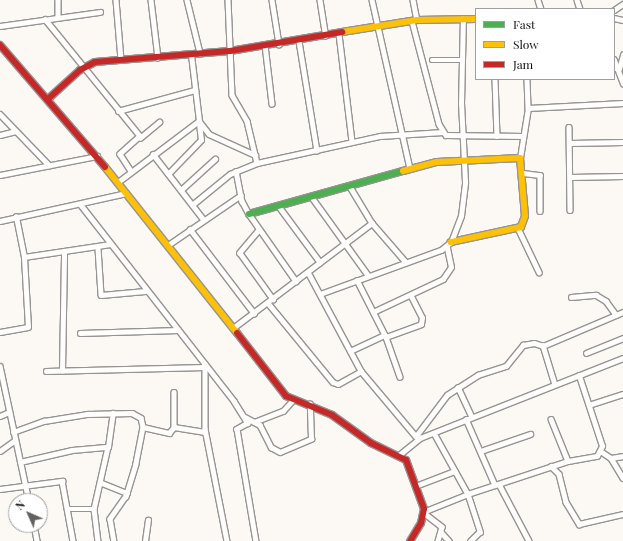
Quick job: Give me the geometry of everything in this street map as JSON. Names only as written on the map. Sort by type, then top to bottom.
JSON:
[{"type":"street","points":[[58,0],[58,16]]},
{"type":"street","points":[[116,0],[121,60]]},
{"type":"street","points":[[151,0],[158,58]]},
{"type":"street","points":[[187,0],[200,53]]},
{"type":"street","points":[[228,0],[232,94],[247,121],[257,163]]},
{"type":"street","points":[[272,0],[279,44]]},
{"type":"street","points":[[320,0],[326,36]]},
{"type":"street","points":[[372,0],[410,169]]},
{"type":"street","points":[[412,0],[414,21],[443,132]]},
{"type":"street","points":[[0,26],[58,16],[100,12]]},
{"type":"street","points":[[45,19],[140,138]]},
{"type":"street","points":[[320,294],[405,261],[447,248],[451,242],[461,216],[465,158],[462,60],[463,19]]},
{"type":"street","points":[[48,99],[84,67],[121,60],[230,51],[379,28],[414,21],[475,19]]},
{"type":"street","points":[[339,34],[352,141]]},
{"type":"street","points":[[299,40],[317,151]]},
{"type":"street","points":[[0,45],[97,156],[283,392],[292,400],[310,404],[371,444],[399,455],[410,465],[418,485],[424,512],[410,541]]},
{"type":"street","points":[[265,45],[272,104]]},
{"type":"street","points":[[168,174],[201,140],[191,54]]},
{"type":"street","points":[[623,56],[617,69],[623,83]]},
{"type":"street","points":[[432,60],[462,60]]},
{"type":"street","points":[[495,80],[497,136]]},
{"type":"street","points":[[451,242],[518,228],[525,216],[523,173],[520,158],[528,108],[527,80]]},
{"type":"street","points":[[118,112],[195,90]]},
{"type":"street","points":[[528,108],[623,103]]},
{"type":"street","points":[[0,114],[49,165]]},
{"type":"street","points":[[198,121],[209,134],[255,155]]},
{"type":"street","points":[[118,182],[198,121]]},
{"type":"street","points":[[132,171],[120,154],[159,122]]},
{"type":"street","points":[[570,127],[570,210]]},
{"type":"street","points":[[0,135],[16,131]]},
{"type":"street","points":[[192,205],[236,171],[257,163],[317,151],[352,141],[402,133],[443,132],[449,136],[464,137],[523,136]]},
{"type":"street","points":[[570,143],[623,142]]},
{"type":"street","points":[[153,154],[204,220]]},
{"type":"street","points":[[0,175],[97,156]]},
{"type":"street","points":[[249,214],[410,169],[465,158],[520,158]]},
{"type":"street","points":[[181,190],[215,159]]},
{"type":"street","points":[[236,171],[241,195],[249,214],[296,281]]},
{"type":"street","points":[[523,173],[540,175],[540,212]]},
{"type":"street","points":[[570,177],[623,176]]},
{"type":"street","points":[[350,185],[372,223],[405,261]]},
{"type":"street","points":[[0,221],[81,205],[126,193]]},
{"type":"street","points":[[168,245],[241,195]]},
{"type":"street","points":[[311,196],[368,275]]},
{"type":"street","points":[[81,205],[145,291],[178,330],[248,423],[237,429],[256,541]]},
{"type":"street","points":[[278,206],[320,262]]},
{"type":"street","points":[[0,332],[28,327],[24,257],[16,217]]},
{"type":"street","points":[[233,328],[372,223]]},
{"type":"street","points":[[518,228],[539,272]]},
{"type":"street","points":[[190,229],[254,313]]},
{"type":"street","points":[[259,230],[240,254],[273,299]]},
{"type":"street","points":[[24,257],[98,248],[110,244]]},
{"type":"street","points":[[98,248],[101,294],[145,291]]},
{"type":"street","points":[[373,312],[412,296],[448,274],[451,263],[447,248]]},
{"type":"street","points":[[62,371],[64,252]]},
{"type":"street","points":[[308,272],[361,371],[417,438]]},
{"type":"street","points":[[357,280],[385,336],[400,377]]},
{"type":"street","points":[[571,297],[596,295],[606,301],[616,315]]},
{"type":"street","points":[[350,351],[385,336],[421,324],[422,318],[412,296]]},
{"type":"street","points":[[268,303],[333,382],[338,384],[361,371]]},
{"type":"street","points":[[399,455],[417,438],[440,400],[478,375],[506,366],[523,345],[534,343],[543,346],[623,312]]},
{"type":"street","points":[[80,333],[178,330]]},
{"type":"street","points":[[586,353],[623,338]]},
{"type":"street","points":[[543,346],[554,383]]},
{"type":"street","points":[[417,438],[434,433],[554,383],[579,376],[623,358]]},
{"type":"street","points":[[0,366],[14,441],[28,493]]},
{"type":"street","points":[[46,371],[205,366]]},
{"type":"street","points":[[205,366],[205,432],[227,541]]},
{"type":"street","points":[[579,376],[602,452],[610,458],[623,478]]},
{"type":"street","points":[[458,387],[472,417]]},
{"type":"street","points":[[143,427],[169,433],[174,426],[174,392]]},
{"type":"street","points":[[589,405],[623,394]]},
{"type":"street","points":[[252,422],[282,411],[292,400]]},
{"type":"street","points":[[244,416],[252,422],[260,425],[271,447],[280,452],[311,439],[310,404]]},
{"type":"street","points":[[0,416],[9,412]]},
{"type":"street","points":[[13,432],[44,421],[113,413],[138,416],[143,427],[127,493],[110,519],[114,541]]},
{"type":"street","points":[[98,541],[94,509],[102,484],[113,413]]},
{"type":"street","points":[[466,419],[497,484],[529,541]]},
{"type":"street","points":[[551,419],[568,460]]},
{"type":"street","points":[[174,426],[205,432]]},
{"type":"street","points":[[434,433],[454,472],[468,494],[480,532],[471,541]]},
{"type":"street","points":[[481,451],[530,434]]},
{"type":"street","points":[[0,451],[14,441]]},
{"type":"street","points":[[20,462],[72,450],[108,448]]},
{"type":"street","points":[[424,512],[468,494],[568,460],[597,456],[602,452]]},
{"type":"street","points":[[610,458],[623,456]]},
{"type":"street","points":[[551,466],[559,474],[566,502],[579,524],[623,514]]},
{"type":"street","points":[[418,485],[454,472]]},
{"type":"street","points":[[0,489],[26,484],[62,481],[74,541]]},
{"type":"street","points":[[102,484],[127,493]]},
{"type":"street","points":[[68,509],[94,509]]},
{"type":"street","points":[[424,512],[437,521],[441,532],[449,541]]},
{"type":"street","points":[[145,541],[148,520]]},
{"type":"street","points":[[438,541],[441,532]]},
{"type":"traffic: fast","points":[[249,214],[403,171]]},
{"type":"traffic: slow","points":[[342,32],[417,20],[475,19]]},
{"type":"traffic: slow","points":[[403,171],[437,162],[520,158],[525,216],[521,227],[451,242]]},
{"type":"traffic: slow","points":[[105,167],[237,333]]},
{"type":"traffic: jam","points":[[48,99],[80,70],[95,62],[230,51],[342,32]]},
{"type":"traffic: jam","points":[[0,45],[105,167]]},
{"type":"traffic: jam","points":[[237,333],[286,396],[332,415],[371,443],[406,460],[424,509],[421,523],[410,541]]}]
